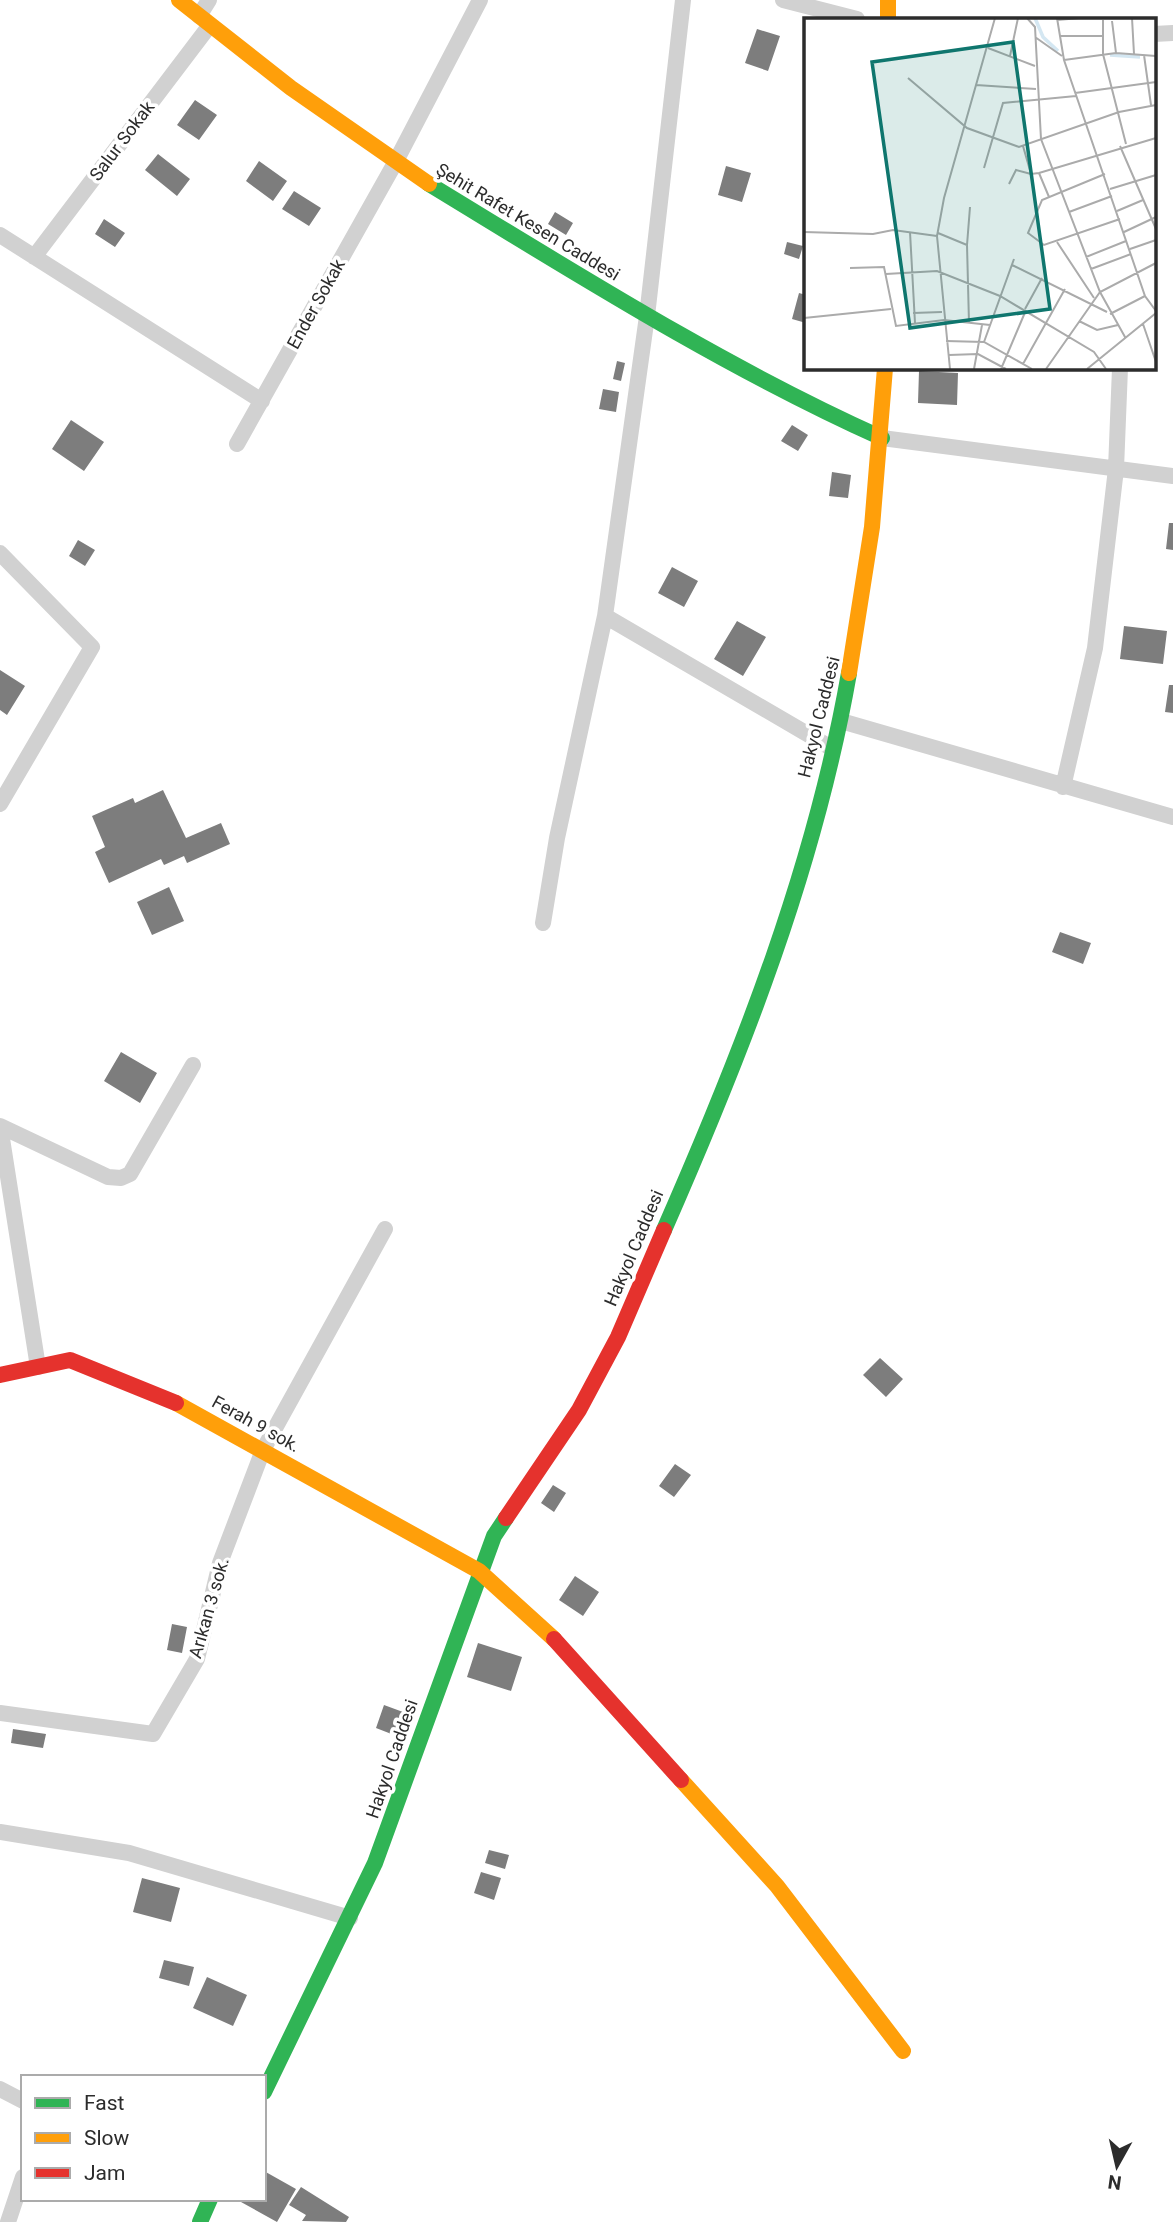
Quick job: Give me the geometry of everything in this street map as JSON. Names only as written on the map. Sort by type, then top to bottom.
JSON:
[{"type":"street","name":"Şehit Rafet Kesen Caddesi","points":[[179,0],[395,163],[647,316],[809,405],[881,438]]},
{"type":"street","name":"Salur Sokak","points":[[34,257],[204,21],[209,0]]},
{"type":"street","name":"Ender Sokak","points":[[237,444],[395,163],[480,0]]},
{"type":"street","points":[[543,923],[556,838],[605,617],[647,316],[682,0]]},
{"type":"street","points":[[783,0],[853,18]]},
{"type":"street","points":[[888,0],[888,18]]},
{"type":"street","points":[[0,235],[262,401]]},
{"type":"street","name":"Hakyol Caddesi","points":[[266,2088],[350,1918],[408,1779],[479,1572],[494,1536],[579,1410],[618,1337],[760,998],[841,721],[866,590],[885,369]]},
{"type":"street","points":[[1063,787],[1095,648],[1116,469],[1120,369]]},
{"type":"street","points":[[881,438],[1173,477]]},
{"type":"street","points":[[0,553],[92,647],[0,804]]},
{"type":"street","points":[[605,617],[833,748]]},
{"type":"street","points":[[841,721],[1173,817]]},
{"type":"street","points":[[0,1126],[108,1177],[121,1178],[130,1174],[193,1065]]},
{"type":"street","points":[[0,1126],[38,1367]]},
{"type":"street","points":[[264,1450],[386,1229]]},
{"type":"street","name":"Ferah 9 sok.","points":[[0,1375],[70,1360],[184,1406],[479,1572],[549,1634],[777,1886],[903,2051]]},
{"type":"street","name":"Arıkan 3 sok.","points":[[0,1713],[153,1734],[197,1659],[220,1563],[264,1450]]},
{"type":"street","points":[[0,1832],[129,1853],[350,1918]]},
{"type":"street","points":[[0,2089],[21,2100]]},
{"type":"street","points":[[8,2222],[21,2183]]},
{"type":"street","points":[[200,2222],[208,2201]]},
{"type":"building","points":[[757,29],[780,36],[768,71],[745,63]]},
{"type":"building","points":[[195,100],[217,115],[199,140],[177,125]]},
{"type":"building","points":[[158,154],[190,179],[177,196],[145,170]]},
{"type":"building","points":[[259,161],[287,181],[273,201],[246,181]]},
{"type":"building","points":[[726,166],[751,173],[742,202],[718,195]]},
{"type":"building","points":[[294,191],[321,208],[309,226],[282,209]]},
{"type":"building","points":[[555,212],[573,223],[566,235],[548,224]]},
{"type":"building","points":[[104,219],[125,233],[115,247],[95,234]]},
{"type":"building","points":[[787,242],[803,246],[799,259],[784,254]]},
{"type":"building","points":[[799,293],[804,294],[804,322],[792,319]]},
{"type":"building","points":[[617,361],[625,363],[621,381],[613,379]]},
{"type":"building","points":[[919,371],[958,373],[957,405],[918,403]]},
{"type":"building","points":[[603,389],[619,392],[616,412],[599,409]]},
{"type":"building","points":[[71,420],[104,442],[84,471],[52,449]]},
{"type":"building","points":[[792,425],[808,435],[798,451],[781,441]]},
{"type":"building","points":[[832,472],[851,475],[848,498],[829,496]]},
{"type":"building","points":[[1169,523],[1173,523],[1173,550],[1166,549]]},
{"type":"building","points":[[78,540],[95,550],[85,566],[69,556]]},
{"type":"building","points":[[672,567],[698,581],[684,607],[658,593]]},
{"type":"building","points":[[737,621],[766,637],[743,676],[714,659]]},
{"type":"building","points":[[1124,626],[1167,631],[1163,664],[1120,659]]},
{"type":"building","points":[[0,670],[25,686],[7,715],[0,710]]},
{"type":"building","points":[[1169,685],[1173,685],[1173,713],[1165,712]]},
{"type":"building","points":[[163,790],[186,838],[221,823],[230,844],[187,863],[184,856],[164,865],[161,859],[109,883],[95,852],[105,847],[92,816],[133,798],[135,803]]},
{"type":"building","points":[[169,887],[184,921],[152,935],[137,902]]},
{"type":"building","points":[[1060,932],[1091,943],[1083,964],[1052,952]]},
{"type":"building","points":[[121,1052],[157,1073],[140,1103],[104,1081]]},
{"type":"building","points":[[880,1358],[903,1379],[886,1397],[863,1375]]},
{"type":"building","points":[[675,1464],[691,1475],[674,1497],[659,1486]]},
{"type":"building","points":[[553,1485],[566,1493],[554,1512],[541,1503]]},
{"type":"building","points":[[575,1576],[599,1592],[583,1616],[559,1600]]},
{"type":"building","points":[[172,1624],[187,1627],[182,1653],[167,1650]]},
{"type":"building","points":[[478,1643],[522,1657],[511,1691],[467,1677]]},
{"type":"building","points":[[384,1705],[403,1712],[394,1735],[376,1728]]},
{"type":"building","points":[[13,1729],[46,1734],[43,1748],[11,1743]]},
{"type":"building","points":[[489,1850],[509,1855],[505,1869],[485,1863]]},
{"type":"building","points":[[481,1872],[501,1878],[494,1900],[474,1893]]},
{"type":"building","points":[[142,1878],[180,1888],[171,1922],[133,1912]]},
{"type":"building","points":[[164,1960],[194,1967],[189,1986],[159,1978]]},
{"type":"building","points":[[207,1977],[247,1995],[233,2026],[193,2008]]},
{"type":"building","points":[[266,2172],[296,2189],[277,2222],[241,2202],[266,2201]]},
{"type":"building","points":[[301,2187],[349,2217],[346,2222],[302,2221],[306,2215],[289,2205]]},
{"type":"traffic: fast","points":[[429,184],[708,350],[882,438]]},
{"type":"traffic: fast","points":[[664,1230],[721,1094],[773,957],[817,817],[849,673]]},
{"type":"traffic: fast","points":[[266,2088],[375,1863],[494,1536],[506,1518]]},
{"type":"traffic: fast","points":[[200,2222],[209,2201]]},
{"type":"traffic: slow","points":[[179,0],[291,88],[429,184]]},
{"type":"traffic: slow","points":[[888,0],[888,18]]},
{"type":"traffic: slow","points":[[849,673],[872,527],[885,369]]},
{"type":"traffic: slow","points":[[176,1403],[479,1571],[554,1639]]},
{"type":"traffic: slow","points":[[681,1780],[777,1886],[903,2051]]},
{"type":"traffic: jam","points":[[506,1518],[579,1410],[618,1337],[664,1230]]},
{"type":"traffic: jam","points":[[0,1375],[70,1360],[176,1403]]},
{"type":"traffic: jam","points":[[554,1639],[681,1780]]}]
